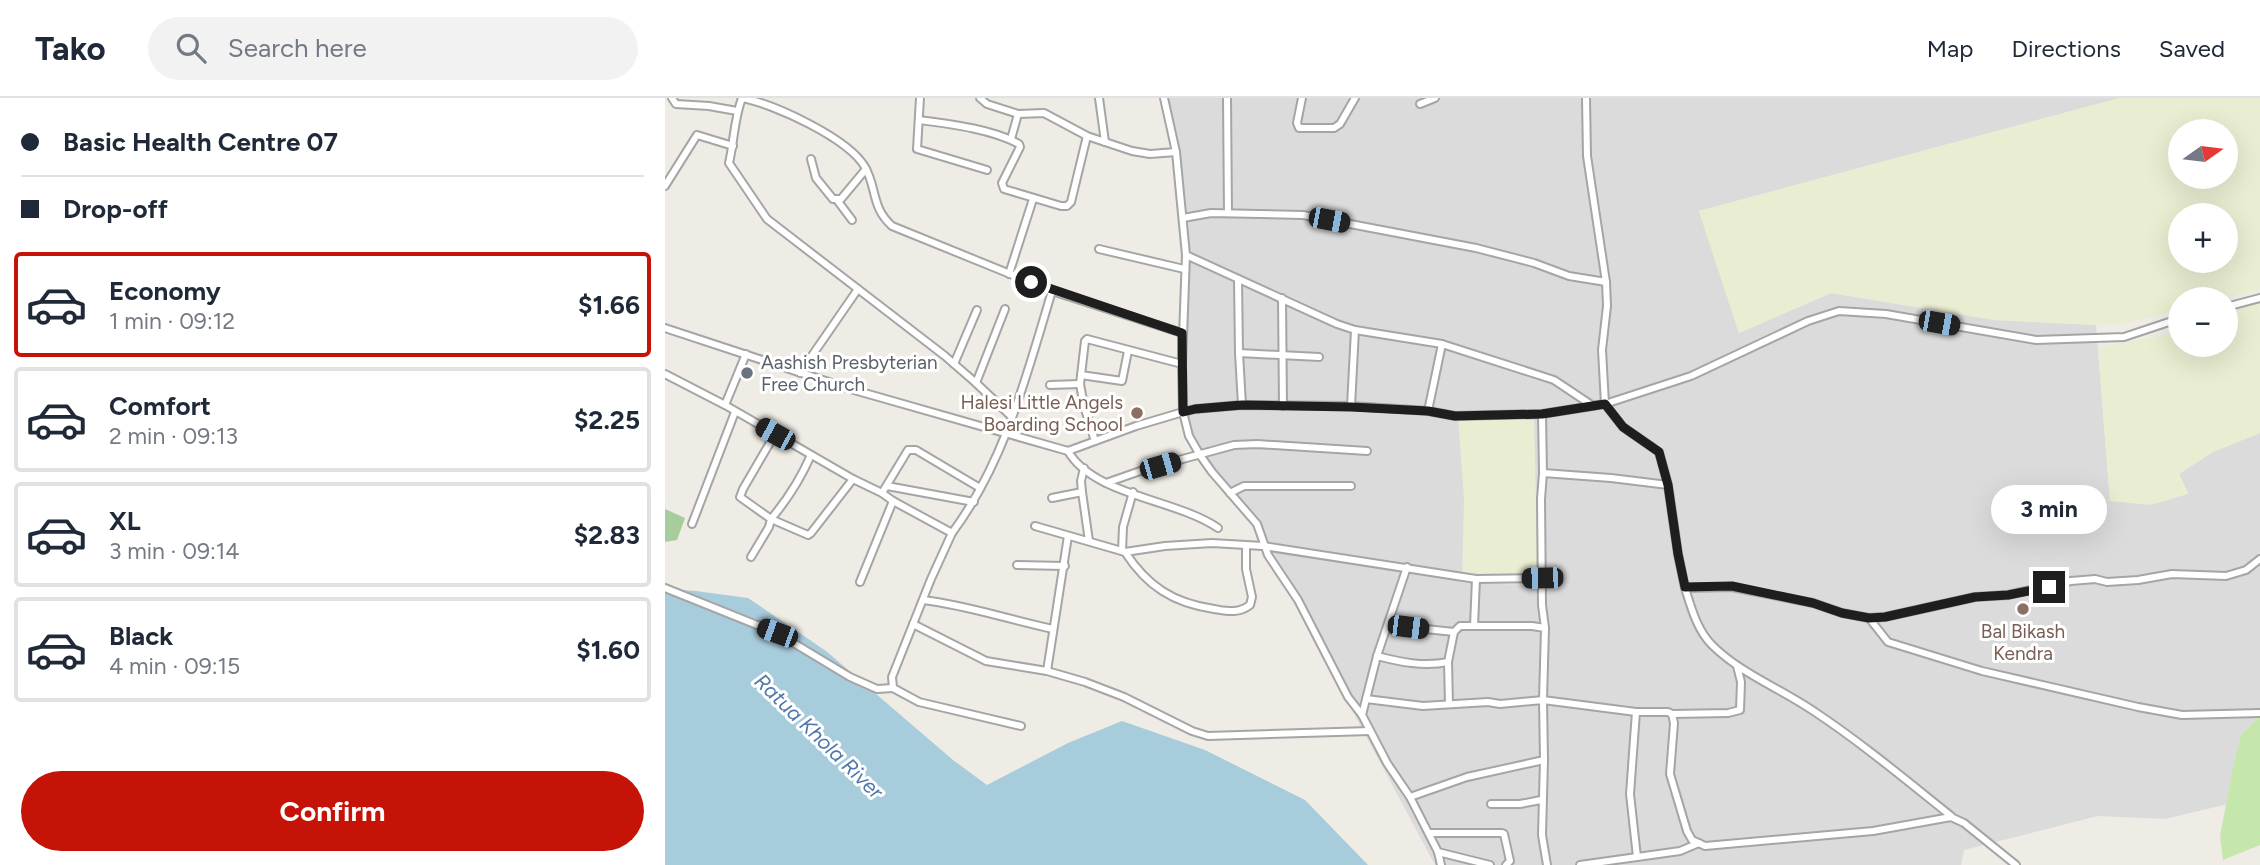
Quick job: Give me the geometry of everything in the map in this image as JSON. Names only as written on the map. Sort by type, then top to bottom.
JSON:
[{"type":"street","points":[[671,98],[675,104],[737,111]]},
{"type":"street","points":[[1012,417],[954,364],[767,219],[729,163],[737,111],[742,98],[788,113],[827,135],[857,158],[866,169],[881,216],[892,226],[1052,291],[1182,333]]},
{"type":"street","points":[[920,98],[918,149],[987,170]]},
{"type":"street","points":[[980,98],[987,104],[1018,114],[1044,113],[1087,136],[1132,152],[1177,152]]},
{"type":"street","points":[[1099,98],[1105,142]]},
{"type":"street","points":[[1164,98],[1177,152],[1186,255],[1182,364],[1183,412],[1189,436],[1200,455],[1257,524],[1263,546],[1298,600],[1348,697],[1362,715],[1387,763],[1411,797],[1438,852],[1441,865]]},
{"type":"street","points":[[1227,98],[1228,213]]},
{"type":"street","points":[[1302,98],[1297,123],[1299,128],[1334,128],[1340,124],[1355,98]]},
{"type":"street","points":[[1420,104],[1435,98]]},
{"type":"street","points":[[1585,98],[1587,156],[1606,282],[1607,306],[1602,350],[1605,404],[1623,427],[1659,452],[1668,485],[1685,587],[1700,629],[1711,644],[1737,666],[1814,711],[1877,756],[1951,817],[1964,823],[2016,865]]},
{"type":"street","points":[[1011,139],[1018,114]]},
{"type":"street","points":[[919,120],[949,123],[1011,139],[1019,144],[1020,148],[1002,183],[1004,189],[1061,206],[1067,206],[1071,202],[1087,136]]},
{"type":"street","points":[[665,186],[697,135],[733,146]]},
{"type":"street","points":[[811,159],[816,178],[852,220]]},
{"type":"street","points":[[837,200],[841,199],[866,169]]},
{"type":"street","points":[[1009,274],[1033,199]]},
{"type":"street","points":[[1183,218],[1211,213],[1303,215],[1476,248],[1534,263],[1569,276],[1606,282]]},
{"type":"street","points":[[1099,249],[1184,269]]},
{"type":"street","points":[[1186,255],[1355,330],[1442,345],[1554,380],[1593,406]]},
{"type":"street","points":[[1238,279],[1238,353],[1242,405]]},
{"type":"street","points":[[800,373],[858,289]]},
{"type":"street","points":[[893,688],[892,677],[952,533],[974,502],[995,461],[1012,417],[1052,291]]},
{"type":"street","points":[[1282,298],[1283,406]]},
{"type":"street","points":[[2238,304],[2260,298]]},
{"type":"street","points":[[976,383],[1005,309]]},
{"type":"street","points":[[954,364],[977,310]]},
{"type":"street","points":[[665,328],[800,373],[1068,451],[1136,426],[1195,409],[1242,405],[1351,407],[1428,411],[1455,416],[1542,414],[1605,404],[1691,376],[1808,321],[1839,311],[1886,314],[2036,340],[2124,337],[2168,322]]},
{"type":"street","points":[[1351,407],[1355,330]]},
{"type":"street","points":[[1095,441],[1080,384],[1087,339],[1182,364]]},
{"type":"street","points":[[1428,411],[1442,345]]},
{"type":"street","points":[[1081,375],[1122,381],[1128,351]]},
{"type":"street","points":[[1238,353],[1319,357]]},
{"type":"street","points":[[725,405],[746,354]]},
{"type":"street","points":[[665,374],[952,533]]},
{"type":"street","points":[[1050,385],[1080,384]]},
{"type":"street","points":[[692,524],[735,412]]},
{"type":"street","points":[[1542,414],[1542,578],[1545,628],[1541,800],[1542,835],[1547,865]]},
{"type":"street","points":[[775,434],[740,497],[771,519],[808,535],[853,479]]},
{"type":"street","points":[[1106,483],[1234,445],[1367,451]]},
{"type":"street","points":[[882,493],[908,450],[916,450],[980,488]]},
{"type":"street","points":[[1068,451],[1073,460],[1106,483],[1185,512],[1218,528]]},
{"type":"street","points":[[751,557],[811,455]]},
{"type":"street","points":[[1084,468],[1081,481],[1089,541]]},
{"type":"street","points":[[1543,473],[1668,485]]},
{"type":"street","points":[[887,486],[974,502]]},
{"type":"street","points":[[1230,493],[1244,486],[1351,486]]},
{"type":"street","points":[[1052,498],[1082,492]]},
{"type":"street","points":[[1133,492],[1123,527],[1124,552],[1136,569],[1157,588],[1177,600],[1203,608],[1234,612],[1250,605],[1252,597],[1246,569],[1246,546]]},
{"type":"street","points":[[860,582],[893,501]]},
{"type":"street","points":[[1035,526],[1124,552],[1212,543],[1263,546],[1476,579],[1542,578]]},
{"type":"street","points":[[1047,671],[1068,536]]},
{"type":"street","points":[[1685,587],[1732,586],[1869,618],[1885,617],[1975,597],[2008,595],[2071,581],[2123,581],[2172,574],[2226,576],[2246,570],[2260,559]]},
{"type":"street","points":[[1017,565],[1065,566]]},
{"type":"street","points":[[1362,715],[1377,656],[1407,567]]},
{"type":"street","points":[[1474,626],[1476,579]]},
{"type":"street","points":[[665,588],[777,633],[833,667],[877,689],[893,688],[919,702],[1021,726]]},
{"type":"street","points":[[923,600],[961,605],[1053,629]]},
{"type":"street","points":[[1869,618],[1888,642],[1982,671],[2182,715],[2260,713]]},
{"type":"street","points":[[913,624],[986,661],[1047,671],[1085,682],[1208,736],[1370,731]]},
{"type":"street","points":[[1388,625],[1454,632]]},
{"type":"street","points":[[1449,704],[1448,662],[1454,632],[1460,626],[1545,628]]},
{"type":"street","points":[[1377,656],[1422,664],[1448,662]]},
{"type":"street","points":[[1366,699],[1423,706],[1543,700],[1636,712],[1728,713],[1740,710],[1741,682],[1737,666]]},
{"type":"street","points":[[1636,712],[1630,794],[1637,857]]},
{"type":"street","points":[[1672,714],[1674,723],[1670,774],[1687,831],[1692,840],[1705,846],[1873,831],[1951,817]]},
{"type":"street","points":[[1411,797],[1467,777],[1544,760]]},
{"type":"street","points":[[1491,804],[1520,804],[1541,800]]},
{"type":"street","points":[[1429,833],[1502,833],[1510,862],[1506,865]]},
{"type":"street","points":[[1580,865],[1680,851],[1699,843]]},
{"type":"street","points":[[1438,852],[1490,865]]},
{"type":"shaded area","points":[[1162,98],[2120,98],[1699,211],[1739,333],[1831,293],[1995,320],[2096,325],[2110,501],[2188,493],[2179,474],[2213,452],[2260,433],[2260,716],[2241,735],[2228,804],[2165,819],[2098,816],[1964,850],[1961,865],[1435,865],[1307,626],[1301,609],[1276,577],[1262,547],[1258,527],[1189,443],[1178,403],[1182,216]]},
{"type":"green space","points":[[2120,98],[2260,98],[2260,289],[2238,295],[2238,287],[2168,287],[2168,313],[2124,323],[2096,325],[1995,320],[1831,293],[1739,333],[1699,211]]},
{"type":"green space","points":[[2260,297],[2260,433],[2213,452],[2179,473],[2188,494],[2151,505],[2110,501],[2098,347],[2168,334],[2168,357],[2238,357],[2238,303]]},
{"type":"green space","points":[[1534,416],[1538,585],[1462,583],[1464,499],[1458,419]]},
{"type":"green space","points":[[665,509],[685,518],[677,540],[665,542]]},
{"type":"green space","points":[[2260,716],[2260,845],[2223,860],[2220,836],[2235,758],[2241,735]]},
{"type":"water","name":"Ratua Khola River","points":[[665,589],[748,598],[826,651],[953,760],[987,785],[1068,743],[1122,721],[1205,750],[1305,800],[1368,865],[665,865]]},
{"type":"place","name":"Aashish Presbyterian Free Church","points":[[747,373]]},
{"type":"place","name":"Halesi Little Angels Boarding School","points":[[1137,413]]},
{"type":"place","name":"Bal Bikash Kendra","points":[[2023,609]]},
{"type":"route","points":[[1031,282],[1182,333],[1183,412],[1242,405],[1351,407],[1428,411],[1455,416],[1542,414],[1605,404],[1623,427],[1659,452],[1668,485],[1685,587],[1732,586],[1869,618],[1885,617],[1975,597],[2008,595],[2049,587]]}]
